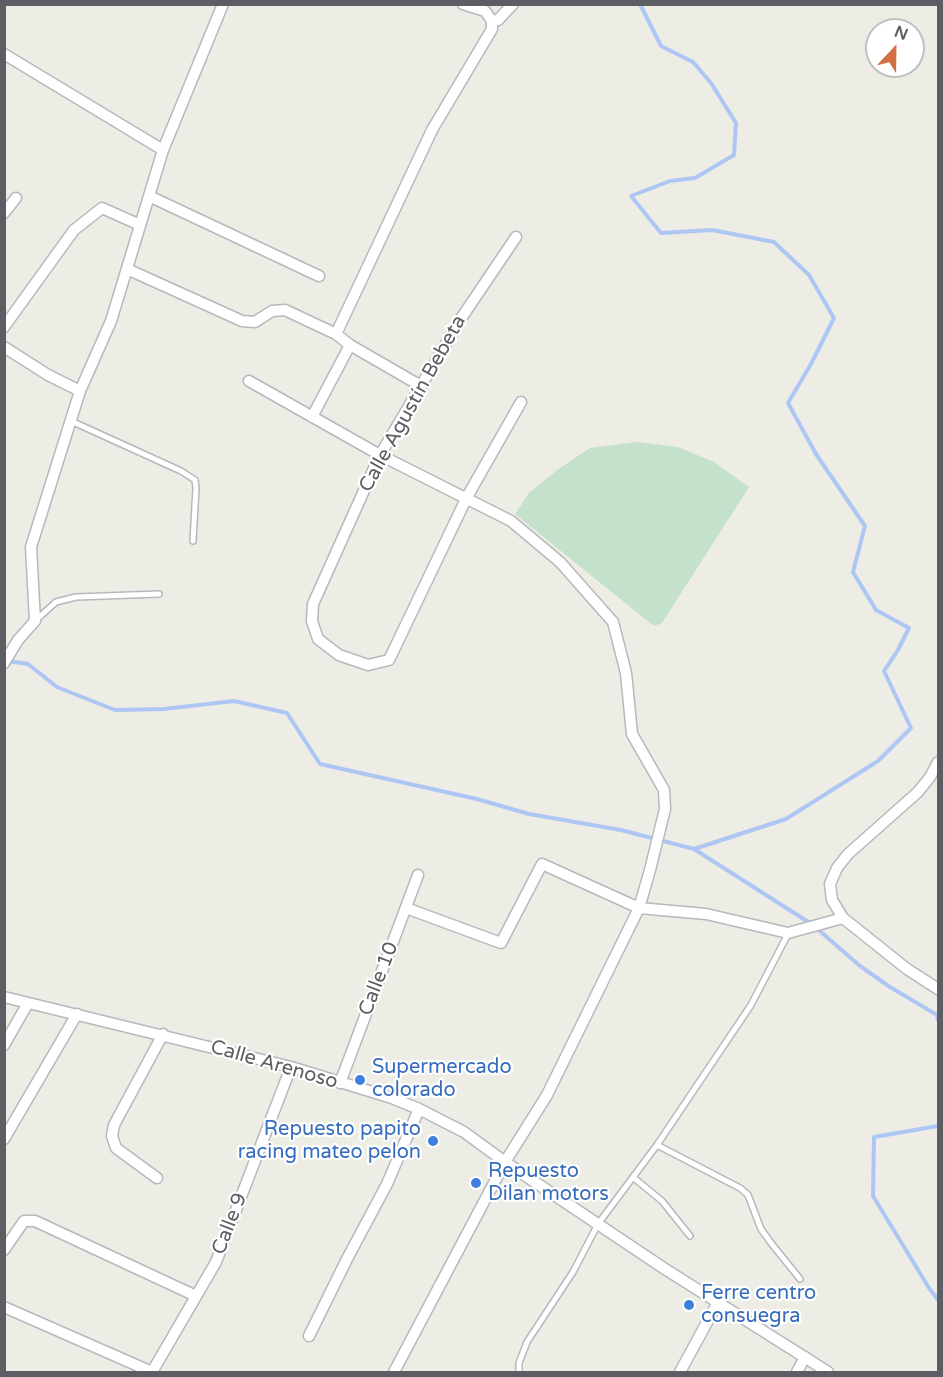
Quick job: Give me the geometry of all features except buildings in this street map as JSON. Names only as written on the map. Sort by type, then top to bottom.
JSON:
[{"type":"street","points":[[4,663],[18,640],[35,621],[31,548],[80,391],[111,321],[163,150],[223,4]]},
{"type":"street","points":[[336,334],[432,130],[492,29],[492,21],[485,11],[463,4]]},
{"type":"street","points":[[492,21],[498,20],[513,4]]},
{"type":"street","points":[[4,54],[163,150]]},
{"type":"street","points":[[149,196],[320,276]]},
{"type":"street","points":[[4,213],[16,198]]},
{"type":"street","points":[[4,327],[74,230],[102,208],[140,225]]},
{"type":"street","name":"Calle Agustín Bebeta","points":[[516,237],[459,320],[380,455],[313,604],[312,621],[318,639],[339,655],[368,665],[389,660],[467,497],[521,402]]},
{"type":"street","points":[[127,269],[242,321],[255,322],[272,311],[285,310],[336,334],[350,345],[421,386]]},
{"type":"street","points":[[312,417],[350,345]]},
{"type":"street","points":[[4,347],[48,375],[80,391]]},
{"type":"street","points":[[249,381],[380,455],[511,521],[560,562],[613,622],[626,673],[632,734],[664,790],[665,809],[639,908],[547,1095],[505,1162],[394,1372]]},
{"type":"street","points":[[939,762],[918,792],[848,854],[837,867],[830,884],[832,900],[843,918],[907,969],[939,988]]},
{"type":"street","points":[[406,908],[501,943],[542,864],[639,908],[706,914],[793,932],[843,918]]},
{"type":"street","name":"Calle 10","points":[[340,1083],[418,875]]},
{"type":"street","name":"Calle Arenoso","points":[[4,997],[291,1067],[392,1098],[419,1109],[464,1132],[598,1224],[828,1372]]},
{"type":"street","points":[[4,1045],[28,1003]]},
{"type":"street","points":[[4,1139],[77,1014]]},
{"type":"street","points":[[158,1178],[116,1148],[112,1136],[114,1125],[163,1034]]},
{"type":"street","name":"Calle 9","points":[[152,1372],[216,1262],[291,1067]]},
{"type":"street","points":[[309,1336],[387,1184],[419,1109]]},
{"type":"street","points":[[4,1250],[24,1221],[35,1221],[196,1296]]},
{"type":"street","points":[[681,1372],[718,1302]]},
{"type":"street","points":[[4,1307],[152,1372]]},
{"type":"street","points":[[797,1372],[805,1357]]},
{"type":"lane","points":[[71,421],[182,471],[195,480],[193,541]]},
{"type":"lane","points":[[35,621],[56,602],[76,597],[159,594]]},
{"type":"lane","points":[[519,1372],[519,1363],[527,1342],[573,1272],[598,1224],[634,1178],[751,1005],[793,932]]},
{"type":"lane","points":[[657,1144],[740,1188],[748,1195],[753,1203],[761,1229],[800,1279]]},
{"type":"lane","points":[[634,1178],[662,1201],[690,1236]]},
{"type":"green space","points":[[638,442],[678,447],[714,462],[749,487],[662,623],[655,626],[515,514],[529,493],[557,470],[590,448]]},
{"type":"waterway","points":[[640,4],[661,46],[693,62],[711,83],[736,123],[734,155],[695,178],[670,181],[631,196],[661,233],[712,230],[774,242],[809,275],[834,318],[788,403],[816,454],[865,526],[853,572],[876,610],[909,628],[884,671],[911,728],[878,761],[786,819],[694,849]]},
{"type":"waterway","points":[[8,661],[28,664],[57,687],[115,710],[164,709],[234,701],[287,713],[320,764],[477,799],[529,814],[621,830],[694,849],[813,925],[860,966],[937,1015],[938,1020]]},
{"type":"waterway","points":[[938,1126],[874,1137],[873,1196],[938,1300]]},
{"type":"place","name":"Supermercado colorado","points":[[360,1080]]},
{"type":"place","name":"Repuesto papito racing mateo pelon","points":[[433,1141]]},
{"type":"place","name":"Repuesto Dilan motors","points":[[476,1183]]},
{"type":"place","name":"Ferre centro consuegra","points":[[689,1305]]}]
